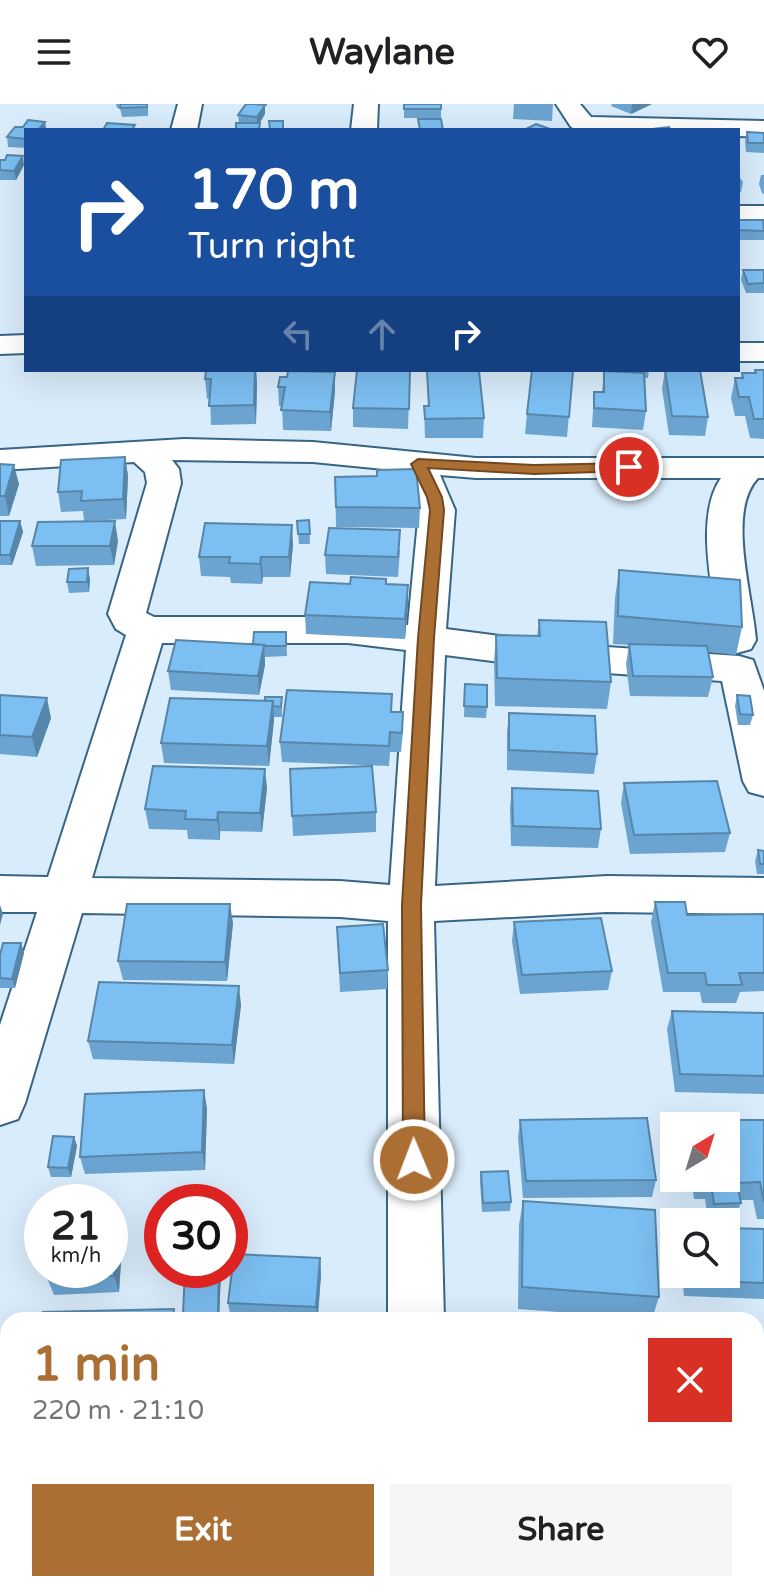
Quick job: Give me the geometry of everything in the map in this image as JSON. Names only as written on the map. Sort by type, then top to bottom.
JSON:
[{"type":"street","points":[[184,128],[190,104]]},
{"type":"street","points":[[364,128],[366,104]]},
{"type":"street","points":[[568,104],[580,122],[588,125],[720,128]]},
{"type":"street","points":[[740,128],[764,129]]},
{"type":"street","points":[[740,214],[764,214]]},
{"type":"street","points":[[0,345],[24,344]]},
{"type":"street","points":[[740,352],[764,352]]},
{"type":"street","points":[[0,460],[23,461],[141,450],[313,452],[418,464],[534,469],[757,468]]},
{"type":"street","points":[[141,450],[162,469],[164,483],[127,614],[129,620],[147,630],[348,630],[563,657],[739,669]]},
{"type":"street","points":[[416,1312],[411,905],[426,638],[437,510],[418,464]]},
{"type":"street","points":[[757,468],[735,482],[726,506],[726,532],[739,669],[764,781]]},
{"type":"street","points":[[0,1103],[147,630]]},
{"type":"street","points":[[0,894],[340,899],[411,905],[607,894],[764,896]]},
{"type":"building","points":[[121,104],[147,104],[147,107],[120,108]]},
{"type":"building","points":[[246,104],[265,105],[257,117],[238,115]]},
{"type":"building","points":[[404,104],[441,104],[441,109],[404,109]]},
{"type":"building","points":[[418,119],[441,119],[443,128],[420,128]]},
{"type":"building","points":[[28,120],[45,122],[40,128],[24,128],[24,139],[7,137],[15,127],[23,127]]},
{"type":"building","points":[[269,121],[283,121],[283,128],[270,128]]},
{"type":"building","points":[[107,123],[135,125],[133,128],[104,128]]},
{"type":"building","points":[[236,123],[260,123],[259,128],[236,128]]},
{"type":"building","points":[[747,132],[764,133],[764,143],[748,143]]},
{"type":"building","points":[[7,155],[23,156],[14,171],[0,170],[0,160],[5,160]]},
{"type":"building","points":[[740,220],[763,220],[764,231],[740,230]]},
{"type":"building","points":[[743,270],[764,270],[764,283],[748,284]]},
{"type":"building","points":[[755,370],[764,370],[764,419],[754,419],[749,397],[739,397],[735,378],[743,378],[742,373],[756,373]]},
{"type":"building","points":[[206,372],[255,372],[254,405],[209,406],[211,379],[205,379]]},
{"type":"building","points":[[288,372],[335,372],[330,412],[281,410],[285,387],[278,387],[280,377],[287,377]]},
{"type":"building","points":[[357,372],[410,372],[409,409],[353,408]]},
{"type":"building","points":[[427,372],[479,372],[484,418],[425,419],[424,406],[429,406]]},
{"type":"building","points":[[532,372],[573,372],[569,417],[527,414]]},
{"type":"building","points":[[604,372],[644,373],[646,411],[594,408],[594,392],[604,392]]},
{"type":"building","points":[[665,372],[700,372],[708,417],[672,416]]},
{"type":"building","points":[[125,457],[123,499],[81,501],[82,491],[58,492],[61,460]]},
{"type":"building","points":[[0,464],[14,465],[5,496],[0,496]]},
{"type":"building","points":[[416,469],[420,508],[336,507],[335,477],[377,476],[377,470]]},
{"type":"building","points":[[309,520],[310,534],[298,534],[297,521]]},
{"type":"building","points":[[0,521],[20,521],[10,555],[0,555]]},
{"type":"building","points":[[115,521],[110,546],[32,546],[38,522]]},
{"type":"building","points":[[205,523],[292,525],[289,557],[261,557],[260,564],[229,563],[230,557],[199,557]]},
{"type":"building","points":[[329,528],[400,530],[398,557],[325,555]]},
{"type":"building","points":[[88,568],[87,582],[67,582],[69,569]]},
{"type":"building","points":[[619,570],[740,580],[742,627],[618,616]]},
{"type":"building","points":[[351,577],[386,579],[386,584],[408,585],[405,619],[305,615],[310,582],[350,584]]},
{"type":"building","points":[[539,620],[606,622],[611,682],[497,678],[496,635],[540,636]]},
{"type":"building","points":[[254,632],[286,632],[286,646],[253,644]]},
{"type":"building","points":[[176,640],[264,645],[258,676],[168,671]]},
{"type":"building","points":[[629,644],[707,646],[713,677],[633,676]]},
{"type":"building","points":[[465,684],[487,685],[487,707],[464,706]]},
{"type":"building","points":[[287,690],[392,694],[391,712],[403,712],[402,733],[390,732],[389,746],[280,742]]},
{"type":"building","points":[[0,695],[47,698],[32,737],[0,735]]},
{"type":"building","points":[[737,695],[750,696],[753,715],[740,714]]},
{"type":"building","points":[[265,697],[282,697],[281,707],[273,706],[273,701],[265,701]]},
{"type":"building","points":[[170,698],[273,701],[267,746],[161,743]]},
{"type":"building","points":[[509,713],[595,716],[597,754],[509,750]]},
{"type":"building","points":[[153,766],[265,769],[260,813],[218,812],[217,820],[185,819],[186,811],[145,809]]},
{"type":"building","points":[[372,766],[376,812],[292,816],[290,769]]},
{"type":"building","points":[[717,781],[730,833],[634,835],[624,783]]},
{"type":"building","points":[[512,788],[598,791],[601,829],[513,826]]},
{"type":"building","points":[[758,850],[764,851],[764,864],[760,864]]},
{"type":"building","points":[[655,902],[685,902],[687,915],[764,914],[764,973],[739,973],[742,985],[707,985],[705,973],[668,973]]},
{"type":"building","points":[[127,904],[230,904],[225,962],[118,961]]},
{"type":"building","points":[[601,918],[612,971],[522,975],[514,922]]},
{"type":"building","points":[[383,924],[388,970],[340,973],[337,927]]},
{"type":"building","points":[[3,943],[21,943],[12,979],[0,978]]},
{"type":"building","points":[[99,982],[239,986],[232,1045],[88,1041]]},
{"type":"building","points":[[672,1011],[764,1013],[764,1076],[680,1074]]},
{"type":"building","points":[[204,1090],[202,1152],[80,1157],[85,1094]]},
{"type":"building","points":[[647,1118],[656,1180],[526,1181],[520,1120]]},
{"type":"building","points":[[740,1120],[764,1120],[764,1202],[760,1182],[740,1183]]},
{"type":"building","points":[[53,1136],[74,1137],[68,1168],[48,1167]]},
{"type":"building","points":[[508,1171],[511,1202],[483,1203],[481,1172]]},
{"type":"building","points":[[712,1192],[739,1192],[741,1203],[714,1204]]},
{"type":"building","points":[[523,1201],[655,1210],[659,1297],[522,1287]]},
{"type":"building","points":[[740,1228],[764,1229],[764,1283],[740,1282]]},
{"type":"building","points":[[248,1255],[320,1258],[316,1307],[228,1303],[230,1288],[248,1288]]},
{"type":"building","points":[[184,1288],[219,1288],[218,1312],[183,1312]]},
{"type":"building","points":[[174,1309],[174,1312],[43,1312]]},
{"type":"route","points":[[414,1160],[411,905],[426,638],[437,510],[418,464],[534,469],[629,467]]}]
